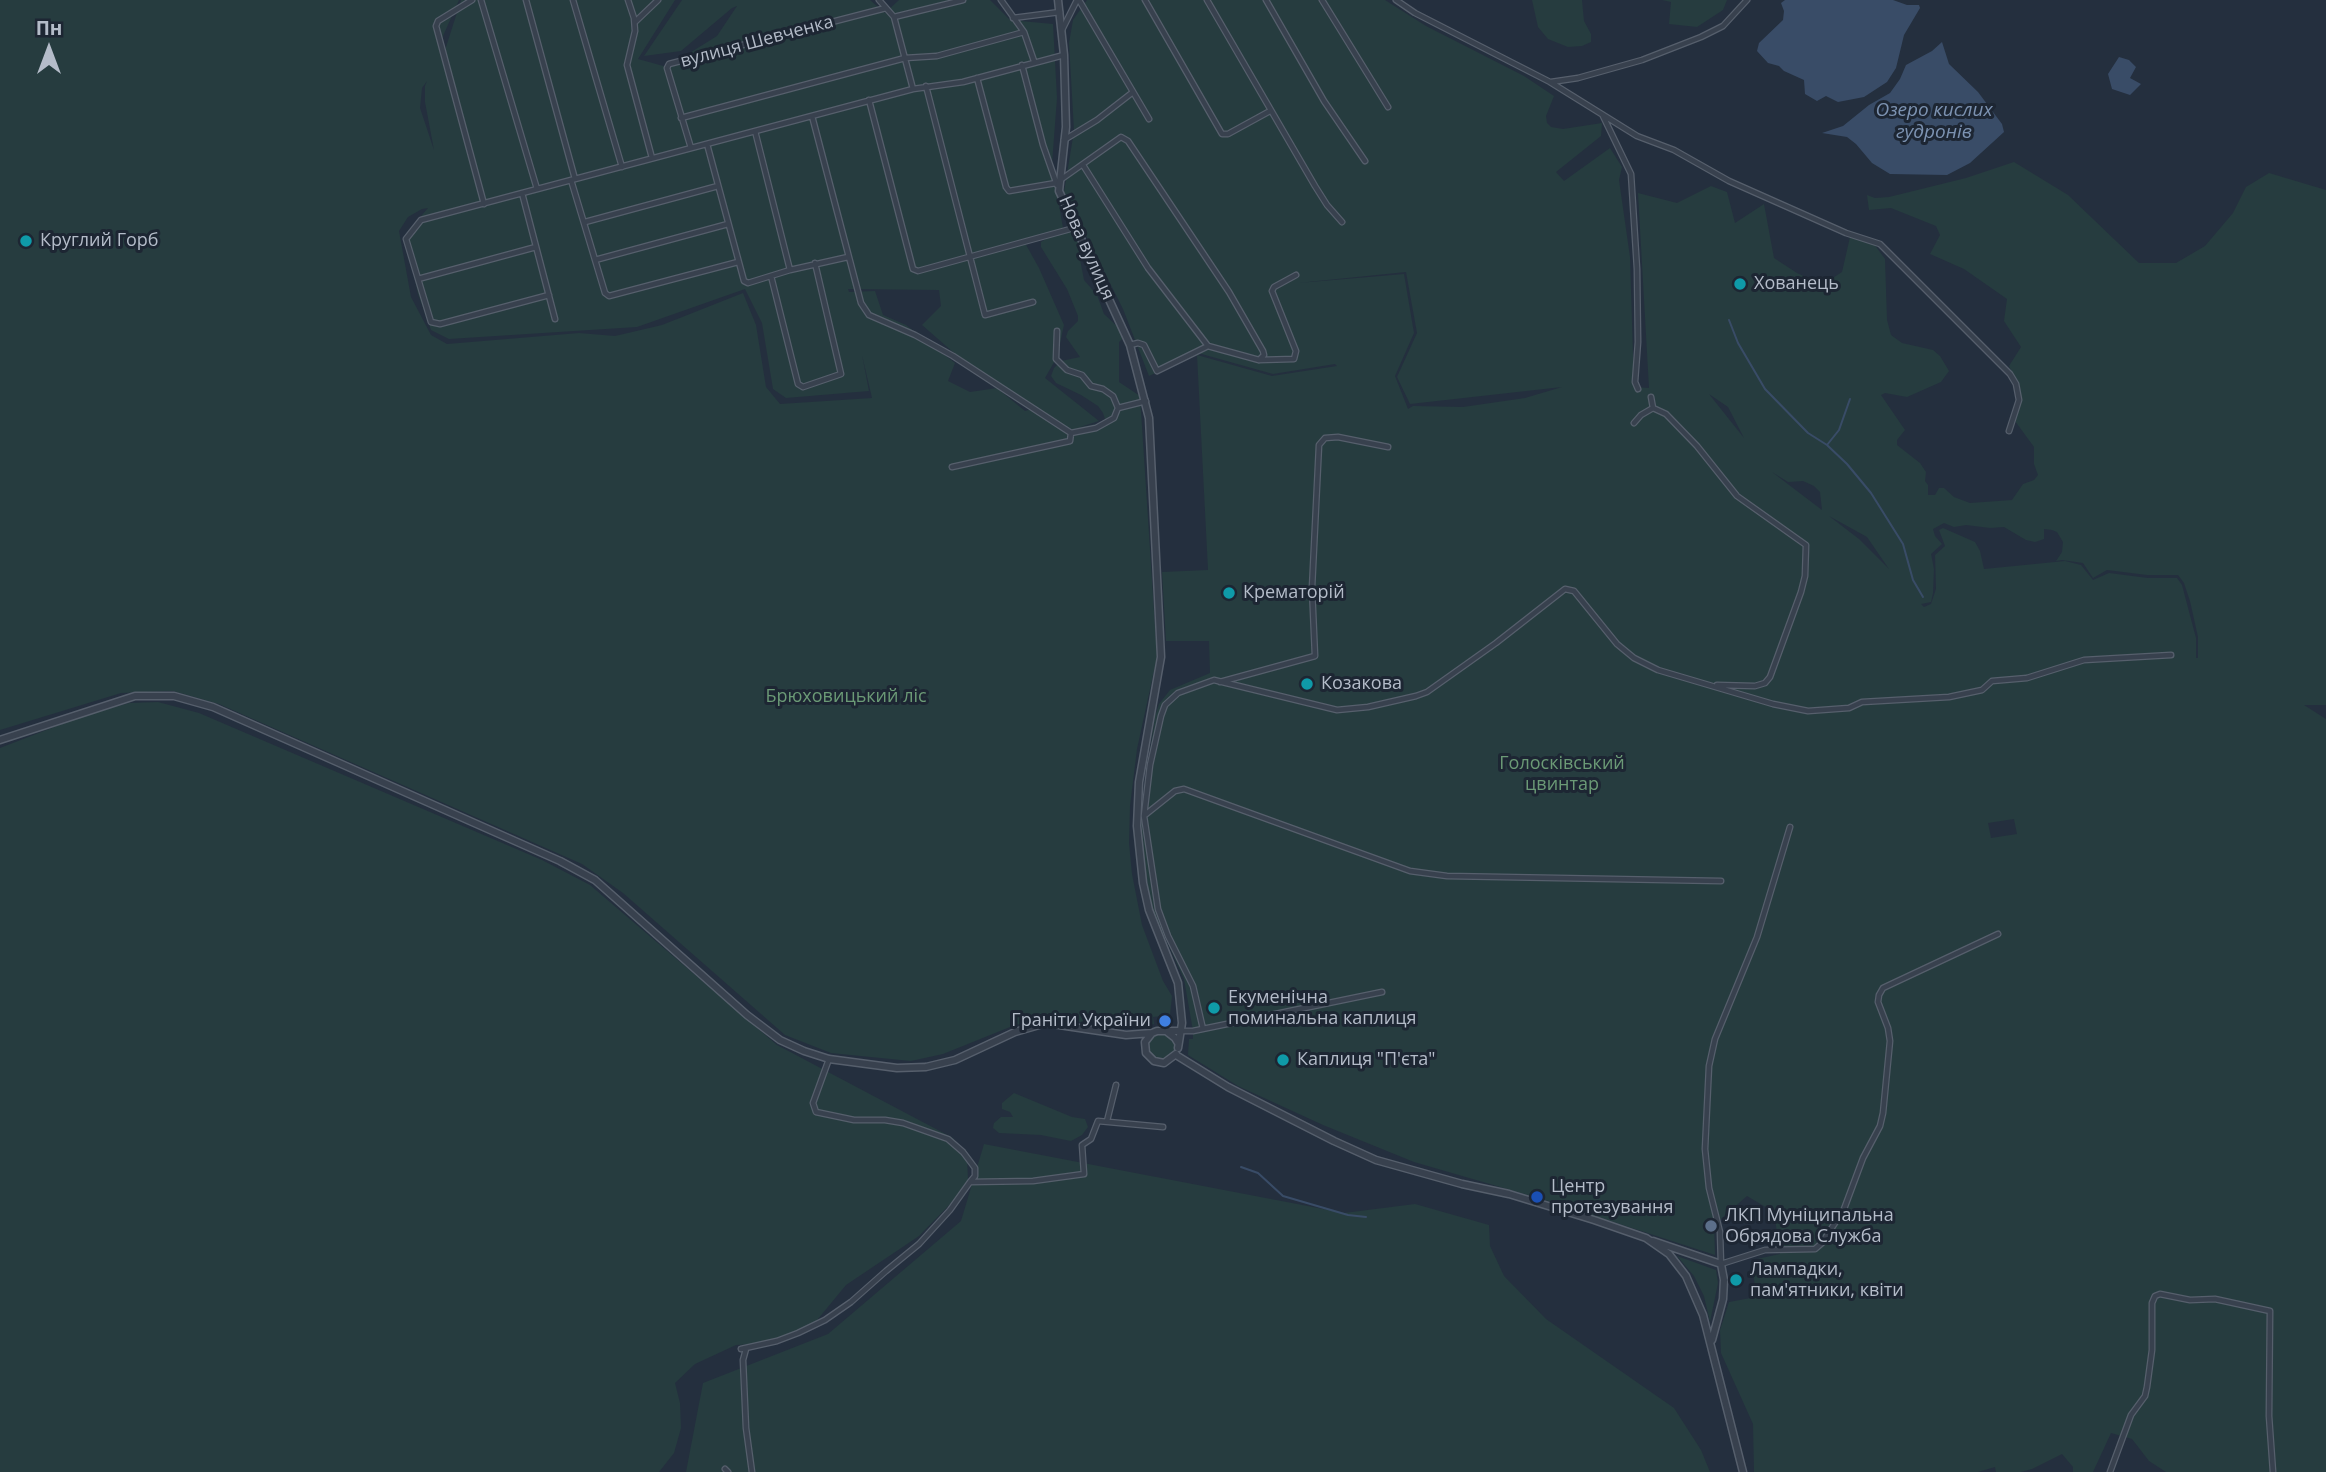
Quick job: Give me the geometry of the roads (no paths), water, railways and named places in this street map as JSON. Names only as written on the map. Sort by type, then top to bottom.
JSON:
[{"type":"street","points":[[472,0],[438,21],[436,26],[484,204]]},
{"type":"street","points":[[481,0],[537,189]]},
{"type":"street","points":[[526,0],[605,293],[610,296],[738,262]]},
{"type":"street","points":[[573,0],[622,167]]},
{"type":"street","points":[[628,0],[635,32],[626,65],[652,158]]},
{"type":"street","points":[[634,23],[658,0]]},
{"type":"street","points":[[894,17],[962,0]]},
{"type":"street","points":[[1001,0],[1024,32],[1034,61]]},
{"type":"street","points":[[1078,0],[1149,119]]},
{"type":"street","name":"Нова вулиця","points":[[1062,31],[1072,3],[1078,0]]},
{"type":"street","points":[[1145,0],[1222,134],[1228,134],[1269,111]]},
{"type":"street","points":[[1207,0],[1269,111],[1327,205],[1342,222]]},
{"type":"street","points":[[1266,0],[1324,101],[1365,160]]},
{"type":"street","points":[[1322,0],[1388,107]]},
{"type":"street","points":[[1396,0],[1415,13],[1550,82],[1637,136],[1674,150],[1729,181],[1846,233],[1880,244],[2010,374],[2016,384],[2019,400],[2009,430]]},
{"type":"street","points":[[1550,82],[1578,78],[1642,60],[1701,37],[1723,26],[1747,0]]},
{"type":"street","points":[[882,1],[894,17],[913,89]]},
{"type":"street","name":"Нова вулиця","points":[[1060,1],[1066,127],[1058,185],[1074,228],[1130,345],[1149,418],[1161,657],[1141,761],[1137,826],[1149,911],[1178,983],[1182,1023],[1177,1051]]},
{"type":"street","name":"вулиця Шевченка","points":[[681,118],[667,68],[669,64],[886,8]]},
{"type":"street","points":[[1013,18],[1060,13],[1069,15]]},
{"type":"street","points":[[691,148],[681,118],[905,58],[937,56],[1024,32]]},
{"type":"street","points":[[549,295],[440,324],[431,322],[406,239],[421,220],[869,100],[926,86],[977,78],[1064,55]]},
{"type":"street","points":[[1022,65],[1058,185]]},
{"type":"street","points":[[977,78],[1009,191],[1058,185],[1121,137],[1128,141],[1229,292],[1265,355],[1259,360]]},
{"type":"street","points":[[926,86],[985,315],[1033,302]]},
{"type":"street","points":[[1064,141],[1133,92]]},
{"type":"street","points":[[869,100],[913,269],[918,271],[1074,228]]},
{"type":"street","points":[[1603,115],[1631,174],[1637,269],[1638,347],[1635,382],[1638,389]]},
{"type":"street","points":[[812,116],[861,303],[869,315],[915,335],[953,356],[1071,433],[1096,428],[1114,418],[1118,408],[1112,396],[1103,389],[1091,386],[1082,375],[1067,370],[1056,359],[1057,331]]},
{"type":"street","points":[[755,131],[790,270]]},
{"type":"street","points":[[706,144],[744,281],[748,283],[816,263],[848,257]]},
{"type":"street","points":[[1083,165],[1148,268],[1208,346],[1259,360],[1290,360],[1296,356],[1288,328],[1272,291],[1273,287],[1296,275]]},
{"type":"street","points":[[584,222],[718,186]]},
{"type":"street","points":[[522,193],[555,319]]},
{"type":"street","points":[[595,260],[728,225]]},
{"type":"street","points":[[418,279],[536,247]]},
{"type":"street","points":[[771,276],[798,384],[803,387],[841,374],[816,263]]},
{"type":"street","points":[[1130,345],[1144,345],[1157,371],[1208,346]]},
{"type":"street","points":[[1650,397],[1653,408],[1666,414],[1697,446],[1737,496],[1806,545],[1801,592],[1770,677],[1755,686],[1742,688],[1705,684]]},
{"type":"street","points":[[1118,408],[1146,401]]},
{"type":"street","points":[[1634,423],[1653,408]]},
{"type":"street","points":[[952,467],[1070,441],[1071,433]]},
{"type":"street","points":[[1220,682],[1315,656],[1313,577],[1319,445],[1325,439],[1338,437],[1388,447]]},
{"type":"street","points":[[1203,1029],[1194,986],[1168,936],[1158,909],[1144,816],[1150,765],[1165,705],[1178,693],[1209,681],[1337,710],[1368,707],[1427,692],[1539,611],[1560,591],[1569,589],[1574,591],[1617,643],[1634,658],[1658,670],[1787,708],[1820,712],[1849,708],[1862,702],[1949,697],[1971,693],[1982,690],[1992,681],[2027,678],[2084,660],[2171,655]]},
{"type":"street","points":[[0,740],[135,696],[174,696],[213,707],[560,860],[595,880],[780,1040],[829,1059],[897,1068],[926,1067],[955,1060],[1015,1032],[1046,1023],[1126,1035],[1203,1029],[1382,992]]},
{"type":"street","points":[[1144,816],[1175,791],[1184,789],[1410,871],[1447,876],[1721,881]]},
{"type":"street","points":[[1711,1341],[1724,1288],[1720,1232],[1709,1188],[1704,1141],[1709,1066],[1715,1039],[1757,937],[1790,827]]},
{"type":"street","points":[[1167,1031],[1175,1038],[1177,1051],[1228,1087],[1376,1160],[1509,1194],[1721,1264],[1765,1250],[1815,1249],[1822,1243],[1844,1209],[1863,1158],[1880,1126],[1883,1113],[1890,1041],[1878,1002],[1879,995],[1883,988],[1998,934]]},
{"type":"street","points":[[1146,1053],[1145,1042],[1152,1033]]},
{"type":"street","points":[[1126,1035],[1140,1042],[1149,1058],[1159,1063],[1169,1061],[1177,1051]]},
{"type":"street","points":[[752,1472],[743,1349],[798,1333],[851,1303],[919,1244],[950,1210],[975,1176],[975,1168],[963,1152],[948,1139],[885,1119],[854,1120],[816,1112],[813,1103],[829,1059]]},
{"type":"street","points":[[1107,1121],[1116,1085]]},
{"type":"street","points":[[970,1182],[1033,1181],[1084,1174],[1083,1145],[1091,1139],[1098,1121],[1163,1127]]},
{"type":"street","points":[[1646,1238],[1669,1255],[1695,1291],[1711,1341],[1743,1472]]},
{"type":"street","points":[[2110,1472],[2131,1415],[2145,1396],[2151,1350],[2152,1303],[2155,1296],[2160,1294],[2190,1300],[2215,1299],[2270,1311],[2269,1416],[2273,1472]]},
{"type":"water","name":"Озеро кислих гудронів","points":[[1785,0],[1893,0],[1907,5],[1919,5],[1920,8],[1904,35],[1896,68],[1887,82],[1864,97],[1838,102],[1826,96],[1817,101],[1805,94],[1804,80],[1768,63],[1757,51],[1759,43],[1783,20],[1781,3]]},
{"type":"water","name":"Озеро кислих гудронів","points":[[1942,42],[1949,64],[1978,92],[2002,124],[2004,132],[1970,163],[1947,175],[1890,174],[1872,163],[1847,137],[1822,133],[1843,126],[1869,105],[1890,93],[1906,65],[1932,51]]},
{"type":"water","points":[[2119,57],[2129,60],[2136,67],[2130,78],[2141,84],[2130,95],[2112,89],[2108,74]]},
{"type":"waterway","points":[[1729,320],[1738,343],[1765,389],[1808,433],[1827,445],[1847,464],[1871,493],[1903,544],[1913,580],[1923,597]]},
{"type":"waterway","points":[[1827,445],[1839,430],[1850,399]]},
{"type":"waterway","points":[[1241,1167],[1258,1173],[1283,1196],[1348,1215],[1366,1217]]},
{"type":"place","name":"Круглий Горб","points":[[26,241]]},
{"type":"place","name":"Хованець","points":[[1740,284]]},
{"type":"place","name":"Крематорій","points":[[1229,593]]},
{"type":"place","name":"Козакова","points":[[1307,684]]},
{"type":"place","name":"Екуменічна поминальна каплиця","points":[[1214,1008]]},
{"type":"place","name":"Граніти України","points":[[1165,1021]]},
{"type":"place","name":"Каплиця \"П'єта\"","points":[[1283,1060]]},
{"type":"place","name":"Центр протезування","points":[[1537,1197]]},
{"type":"place","name":"ЛКП Муніципальна Обрядова Служба","points":[[1711,1226]]},
{"type":"place","name":"Лампадки, пам'ятники, квіти","points":[[1736,1280]]},
{"type":"park label","name":"Брюховицький ліс","points":[[846,697]]},
{"type":"park label","name":"Голосківський цвинтар","points":[[1562,774]]}]
